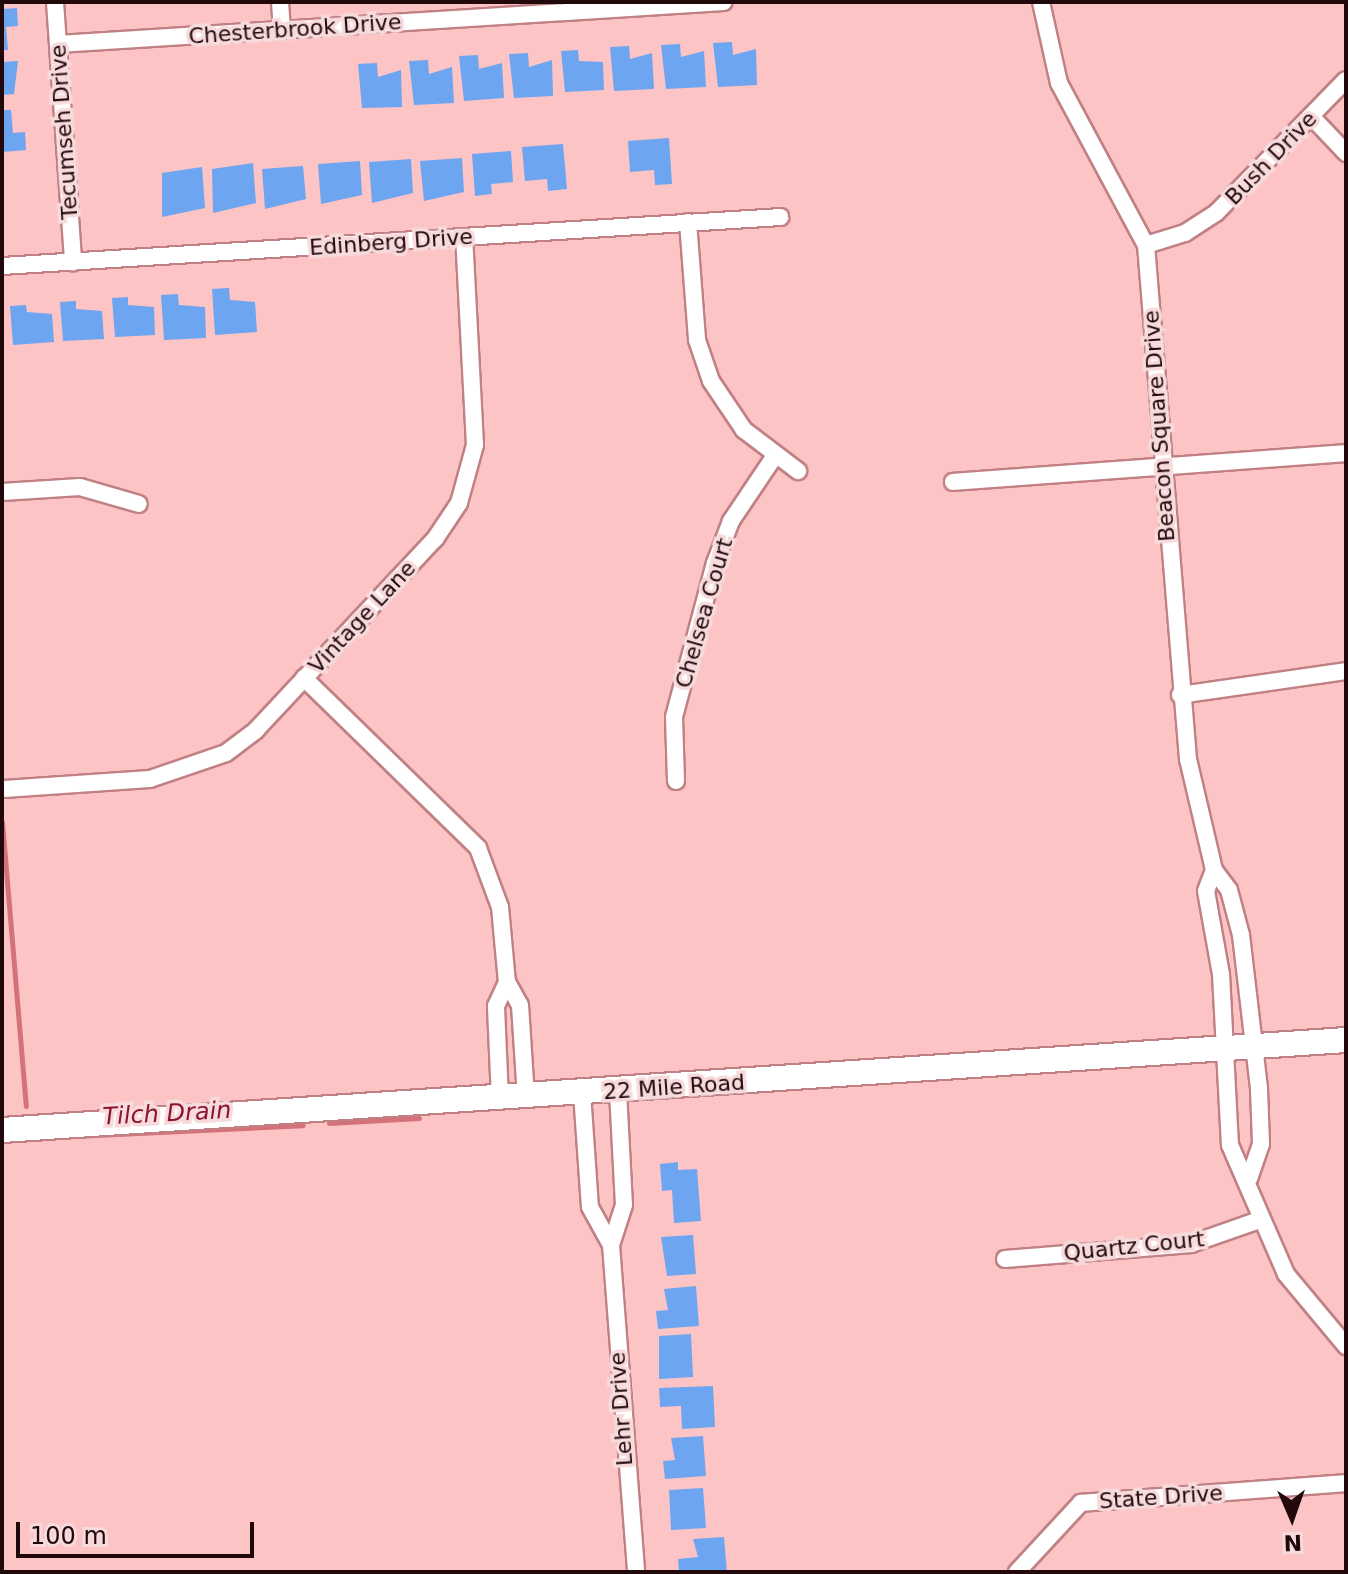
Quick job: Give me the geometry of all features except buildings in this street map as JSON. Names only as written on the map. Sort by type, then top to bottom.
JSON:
[{"type":"street","name":"Tecumseh Drive","points":[[55,2],[73,262]]},
{"type":"street","points":[[280,2],[282,30]]},
{"type":"street","name":"Chesterbrook Drive","points":[[58,44],[282,30],[505,9],[724,2]]},
{"type":"street","name":"Beacon Square Drive","points":[[1041,2],[1059,83],[1146,245],[1180,695],[1214,870],[1229,890],[1241,935],[1254,1047],[1262,1132],[1249,1178]]},
{"type":"street","name":"Bush Drive","points":[[1146,245],[1185,233],[1216,213],[1346,80]]},
{"type":"street","points":[[1311,116],[1346,153]]},
{"type":"street","name":"Edinberg Drive","points":[[2,266],[780,217]]},
{"type":"street","points":[[688,222],[703,362],[731,416],[774,457],[798,471]]},
{"type":"street","name":"Vintage Lane","points":[[4,789],[150,779],[191,770],[241,742],[435,539],[467,484],[477,426],[464,237]]},
{"type":"street","points":[[953,482],[1346,453]]},
{"type":"street","name":"Chelsea Court","points":[[676,781],[674,717],[715,563],[731,521],[774,457]]},
{"type":"street","points":[[2,492],[80,487],[139,504]]},
{"type":"street","points":[[1180,695],[1346,671]]},
{"type":"street","points":[[304,678],[478,848],[500,907],[507,982],[520,1005],[526,1097]]},
{"type":"street","name":"Beacon Square Drive","points":[[1214,870],[1206,891],[1221,974],[1228,1135],[1249,1178],[1259,1220],[1286,1274],[1346,1346]]},
{"type":"street","points":[[500,1099],[496,1006],[507,982]]},
{"type":"street","name":"22 Mile Road","points":[[2,1130],[1346,1040]]},
{"type":"street","name":"Lehr Drive","points":[[618,1091],[624,1205],[611,1245],[636,1572]]},
{"type":"street","name":"Lehr Drive","points":[[582,1093],[590,1207],[611,1245]]},
{"type":"street","name":"Quartz Court","points":[[1005,1259],[1191,1244],[1259,1220]]},
{"type":"street","name":"State Drive","points":[[1017,1572],[1073,1507],[1346,1483]]},
{"type":"waterway","name":"Tilch Drain","points":[[2,822],[26,1106]]},
{"type":"waterway","name":"Tilch Drain","points":[[329,1123],[419,1118]]},
{"type":"waterway","name":"Tilch Drain","points":[[32,1138],[303,1125]]}]
